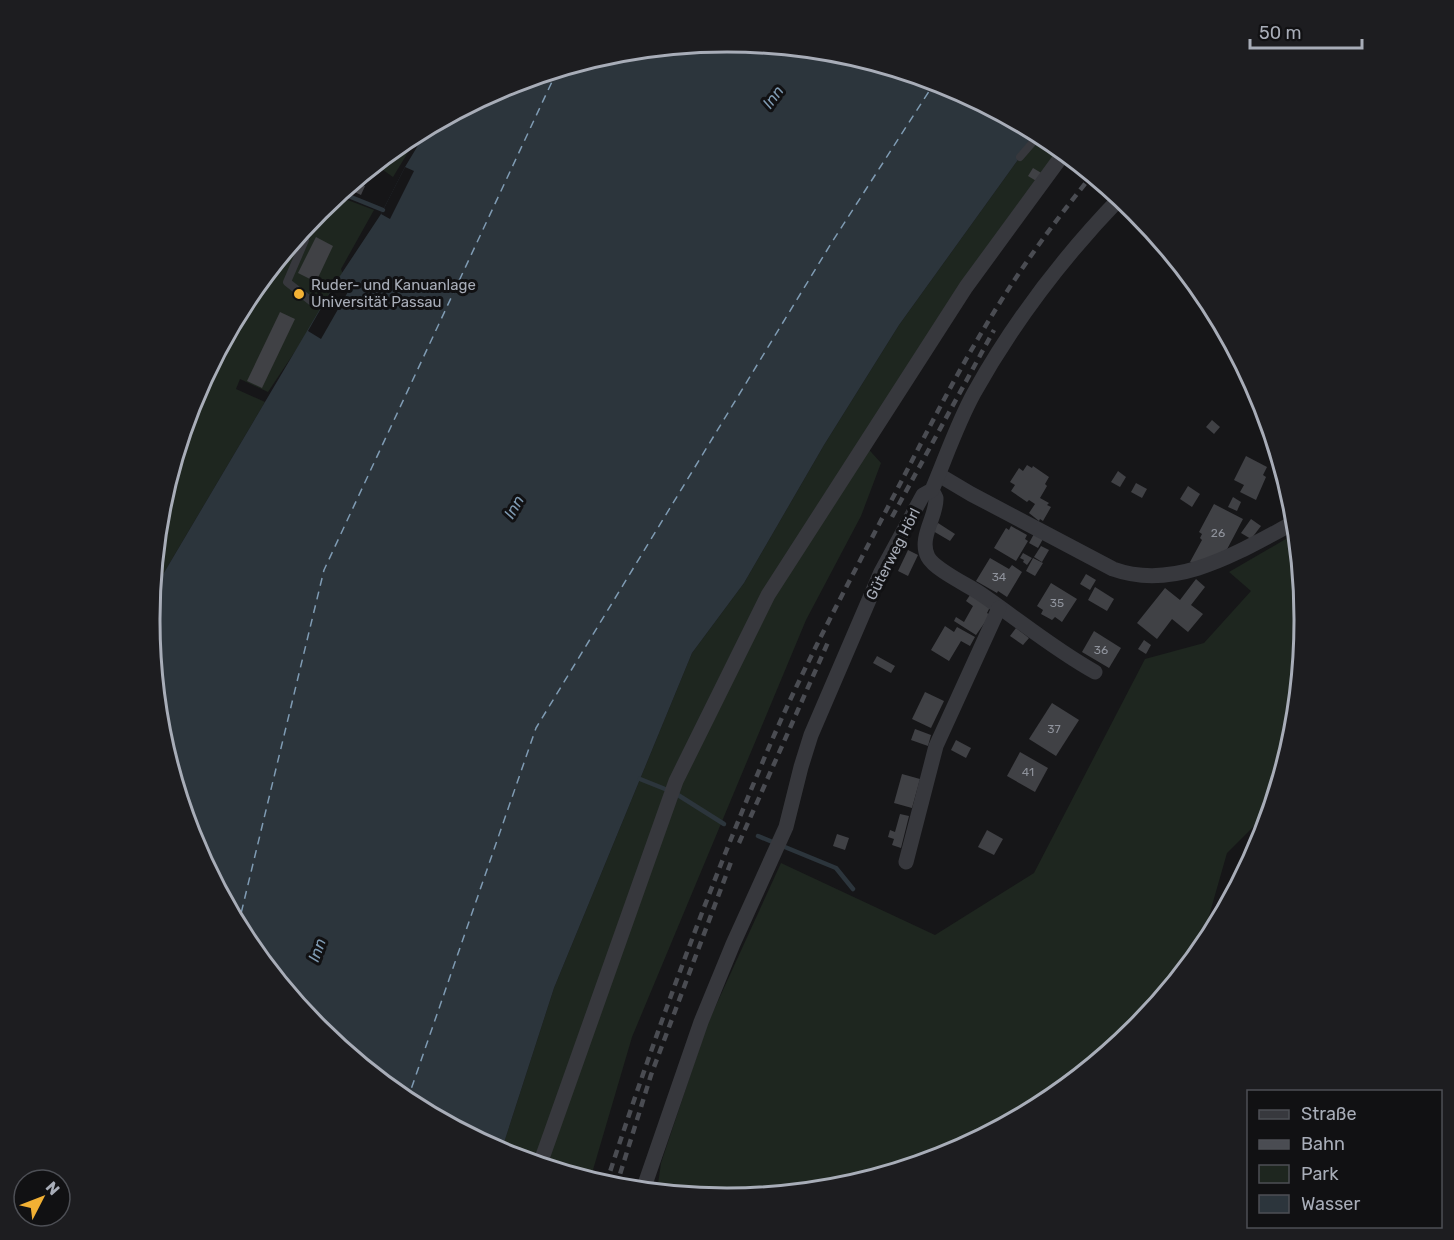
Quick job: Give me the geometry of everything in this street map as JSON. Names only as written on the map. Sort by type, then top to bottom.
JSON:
[{"type":"street","points":[[543,1156],[651,846],[676,781],[768,595],[966,287],[1059,160]]},
{"type":"street","name":"Güterweg Hörl","points":[[646,1182],[701,1023],[733,944],[786,827],[811,735],[881,573],[923,495],[932,490],[974,393],[1046,285],[1114,205]]},
{"type":"street","points":[[939,475],[1103,564],[1130,575],[1146,576],[1200,568],[1239,553],[1287,527]]},
{"type":"street","points":[[932,490],[936,498],[927,534],[928,558],[1095,672]]},
{"type":"street","points":[[906,862],[936,746],[999,608]]},
{"type":"lane","points":[[1020,158],[1033,142]]},
{"type":"lane","points":[[304,242],[286,282],[311,301]]},
{"type":"green space","points":[[1029,140],[1054,157],[862,442],[881,463],[861,516],[806,620],[632,1037],[593,1171],[504,1142],[554,988],[692,653],[744,583],[824,445],[899,325],[1020,157]]},
{"type":"green space","points":[[410,150],[393,177],[384,169]]},
{"type":"green space","name":"Ruder- und Kanuanlage Universität Passau","points":[[346,200],[374,210],[341,269],[349,290],[308,332],[268,392],[240,379],[236,389],[265,402],[161,577],[170,509],[179,473],[203,403],[236,336],[255,305],[300,246]]},
{"type":"green space","points":[[1289,537],[1294,620],[1290,694],[1284,731],[1275,767],[1256,824],[1227,853],[1208,921],[1154,994],[1101,1047],[1042,1092],[978,1129],[944,1144],[874,1168],[801,1183],[727,1188],[658,1183],[661,1163],[707,1025],[781,863],[935,935],[1034,873],[1145,659],[1204,643],[1251,591],[1229,572]]},
{"type":"water","name":"Inn","points":[[727,52],[801,57],[874,72],[944,96],[978,111],[1029,140],[1020,157],[899,325],[824,445],[744,583],[692,653],[554,988],[504,1142],[443,1111],[382,1070],[326,1021],[277,965],[236,904],[203,837],[179,767],[164,694],[160,620],[161,577],[336,282],[381,214],[419,144],[443,129],[476,111],[545,83],[616,63],[653,57]]},
{"type":"pier","points":[[405,167],[414,171],[390,219],[381,214]]},
{"type":"pier","points":[[336,282],[349,290],[321,339],[308,331]]},
{"type":"building","points":[[1033,168],[1043,174],[1038,182],[1028,176]]},
{"type":"building","points":[[363,185],[365,186],[361,195],[354,192]]},
{"type":"building","points":[[316,237],[333,246],[316,282],[298,273]]},
{"type":"building","points":[[280,312],[295,319],[262,388],[247,381]]},
{"type":"building","points":[[1212,420],[1220,427],[1214,434],[1206,427]]},
{"type":"building","points":[[1246,456],[1267,467],[1263,475],[1266,477],[1256,500],[1240,492],[1244,485],[1234,480]]},
{"type":"building","points":[[1027,465],[1032,468],[1033,466],[1049,477],[1040,498],[1049,503],[1047,505],[1051,507],[1043,521],[1040,519],[1039,521],[1029,513],[1035,504],[1029,500],[1027,502],[1011,491],[1015,485],[1010,482],[1019,468],[1023,471]]},
{"type":"building","points":[[1118,471],[1126,477],[1120,487],[1111,482]]},
{"type":"building","points":[[1136,483],[1147,489],[1142,498],[1131,492]]},
{"type":"building","points":[[1188,486],[1200,494],[1192,507],[1180,499]]},
{"type":"building","points":[[1233,497],[1241,502],[1237,511],[1228,507]]},
{"type":"building","points":[[1214,504],[1243,519],[1224,555],[1194,564],[1190,562],[1202,540],[1200,538],[1202,534],[1199,532]]},
{"type":"building","points":[[1251,519],[1261,526],[1251,539],[1241,533]]},
{"type":"building","points":[[938,523],[955,534],[950,541],[933,531]]},
{"type":"building","points":[[1011,526],[1027,535],[1025,539],[1028,541],[1016,561],[994,548],[1006,528],[1009,530]]},
{"type":"building","points":[[1034,534],[1043,539],[1038,548],[1029,543]]},
{"type":"building","points":[[1041,546],[1049,550],[1042,562],[1034,557]]},
{"type":"building","points":[[908,550],[918,555],[908,576],[898,571]]},
{"type":"building","points":[[1023,553],[1032,558],[1027,565],[1020,558]]},
{"type":"building","points":[[990,558],[1009,569],[1012,565],[1022,572],[1007,597],[976,581]]},
{"type":"building","points":[[1033,558],[1043,563],[1035,576],[1026,571]]},
{"type":"building","points":[[1086,574],[1096,580],[1090,590],[1080,584]]},
{"type":"building","points":[[1196,579],[1205,587],[1191,605],[1203,614],[1188,632],[1172,619],[1157,639],[1137,623],[1165,588],[1180,600]]},
{"type":"building","points":[[1051,583],[1077,599],[1062,622],[1055,617],[1052,620],[1041,614],[1043,610],[1037,606]]},
{"type":"building","points":[[1095,587],[1114,599],[1107,611],[1088,600]]},
{"type":"building","points":[[970,595],[990,607],[987,613],[990,615],[976,635],[954,621],[956,617],[964,622],[973,606],[966,601]]},
{"type":"building","points":[[945,626],[954,632],[957,627],[975,637],[970,646],[961,641],[949,661],[931,650]]},
{"type":"building","points":[[1016,628],[1029,638],[1023,645],[1010,636]]},
{"type":"building","points":[[1094,631],[1121,648],[1109,668],[1082,652]]},
{"type":"building","points":[[1144,640],[1151,645],[1146,654],[1138,649]]},
{"type":"building","points":[[877,656],[895,666],[891,673],[873,663]]},
{"type":"building","points":[[925,692],[944,701],[931,728],[912,719]]},
{"type":"building","points":[[1052,703],[1079,720],[1056,756],[1029,739]]},
{"type":"building","points":[[915,729],[931,735],[928,746],[911,740]]},
{"type":"building","points":[[956,740],[971,748],[966,758],[951,750]]},
{"type":"building","points":[[1020,752],[1048,768],[1035,792],[1007,776]]},
{"type":"building","points":[[902,774],[920,779],[912,808],[894,803]]},
{"type":"building","points":[[900,814],[909,816],[901,848],[892,845],[894,839],[888,837],[890,830],[895,832]]},
{"type":"building","points":[[987,830],[1003,839],[994,855],[978,847]]},
{"type":"building","points":[[837,834],[849,838],[845,850],[833,846]]},
{"type":"waterway","points":[[349,196],[383,210]]},
{"type":"waterway","points":[[640,779],[665,789]]},
{"type":"waterway","points":[[678,795],[724,824]]},
{"type":"waterway","points":[[758,836],[836,868],[853,889]]},
{"type":"ferry route","points":[[241,913],[324,570],[552,81]]},
{"type":"ferry route","points":[[410,1091],[536,728],[832,242],[929,91]]},
{"type":"railway","points":[[609,1175],[705,905],[772,740],[799,681],[969,353],[1021,271],[1087,182]]},
{"type":"railway","points":[[892,517],[994,330]]},
{"type":"railway","points":[[739,843],[829,640]]},
{"type":"railway","points":[[619,1177],[651,1075],[731,862]]},
{"type":"place","name":"Ruder- und Kanuanlage Universität Passau","points":[[299,294]]}]
